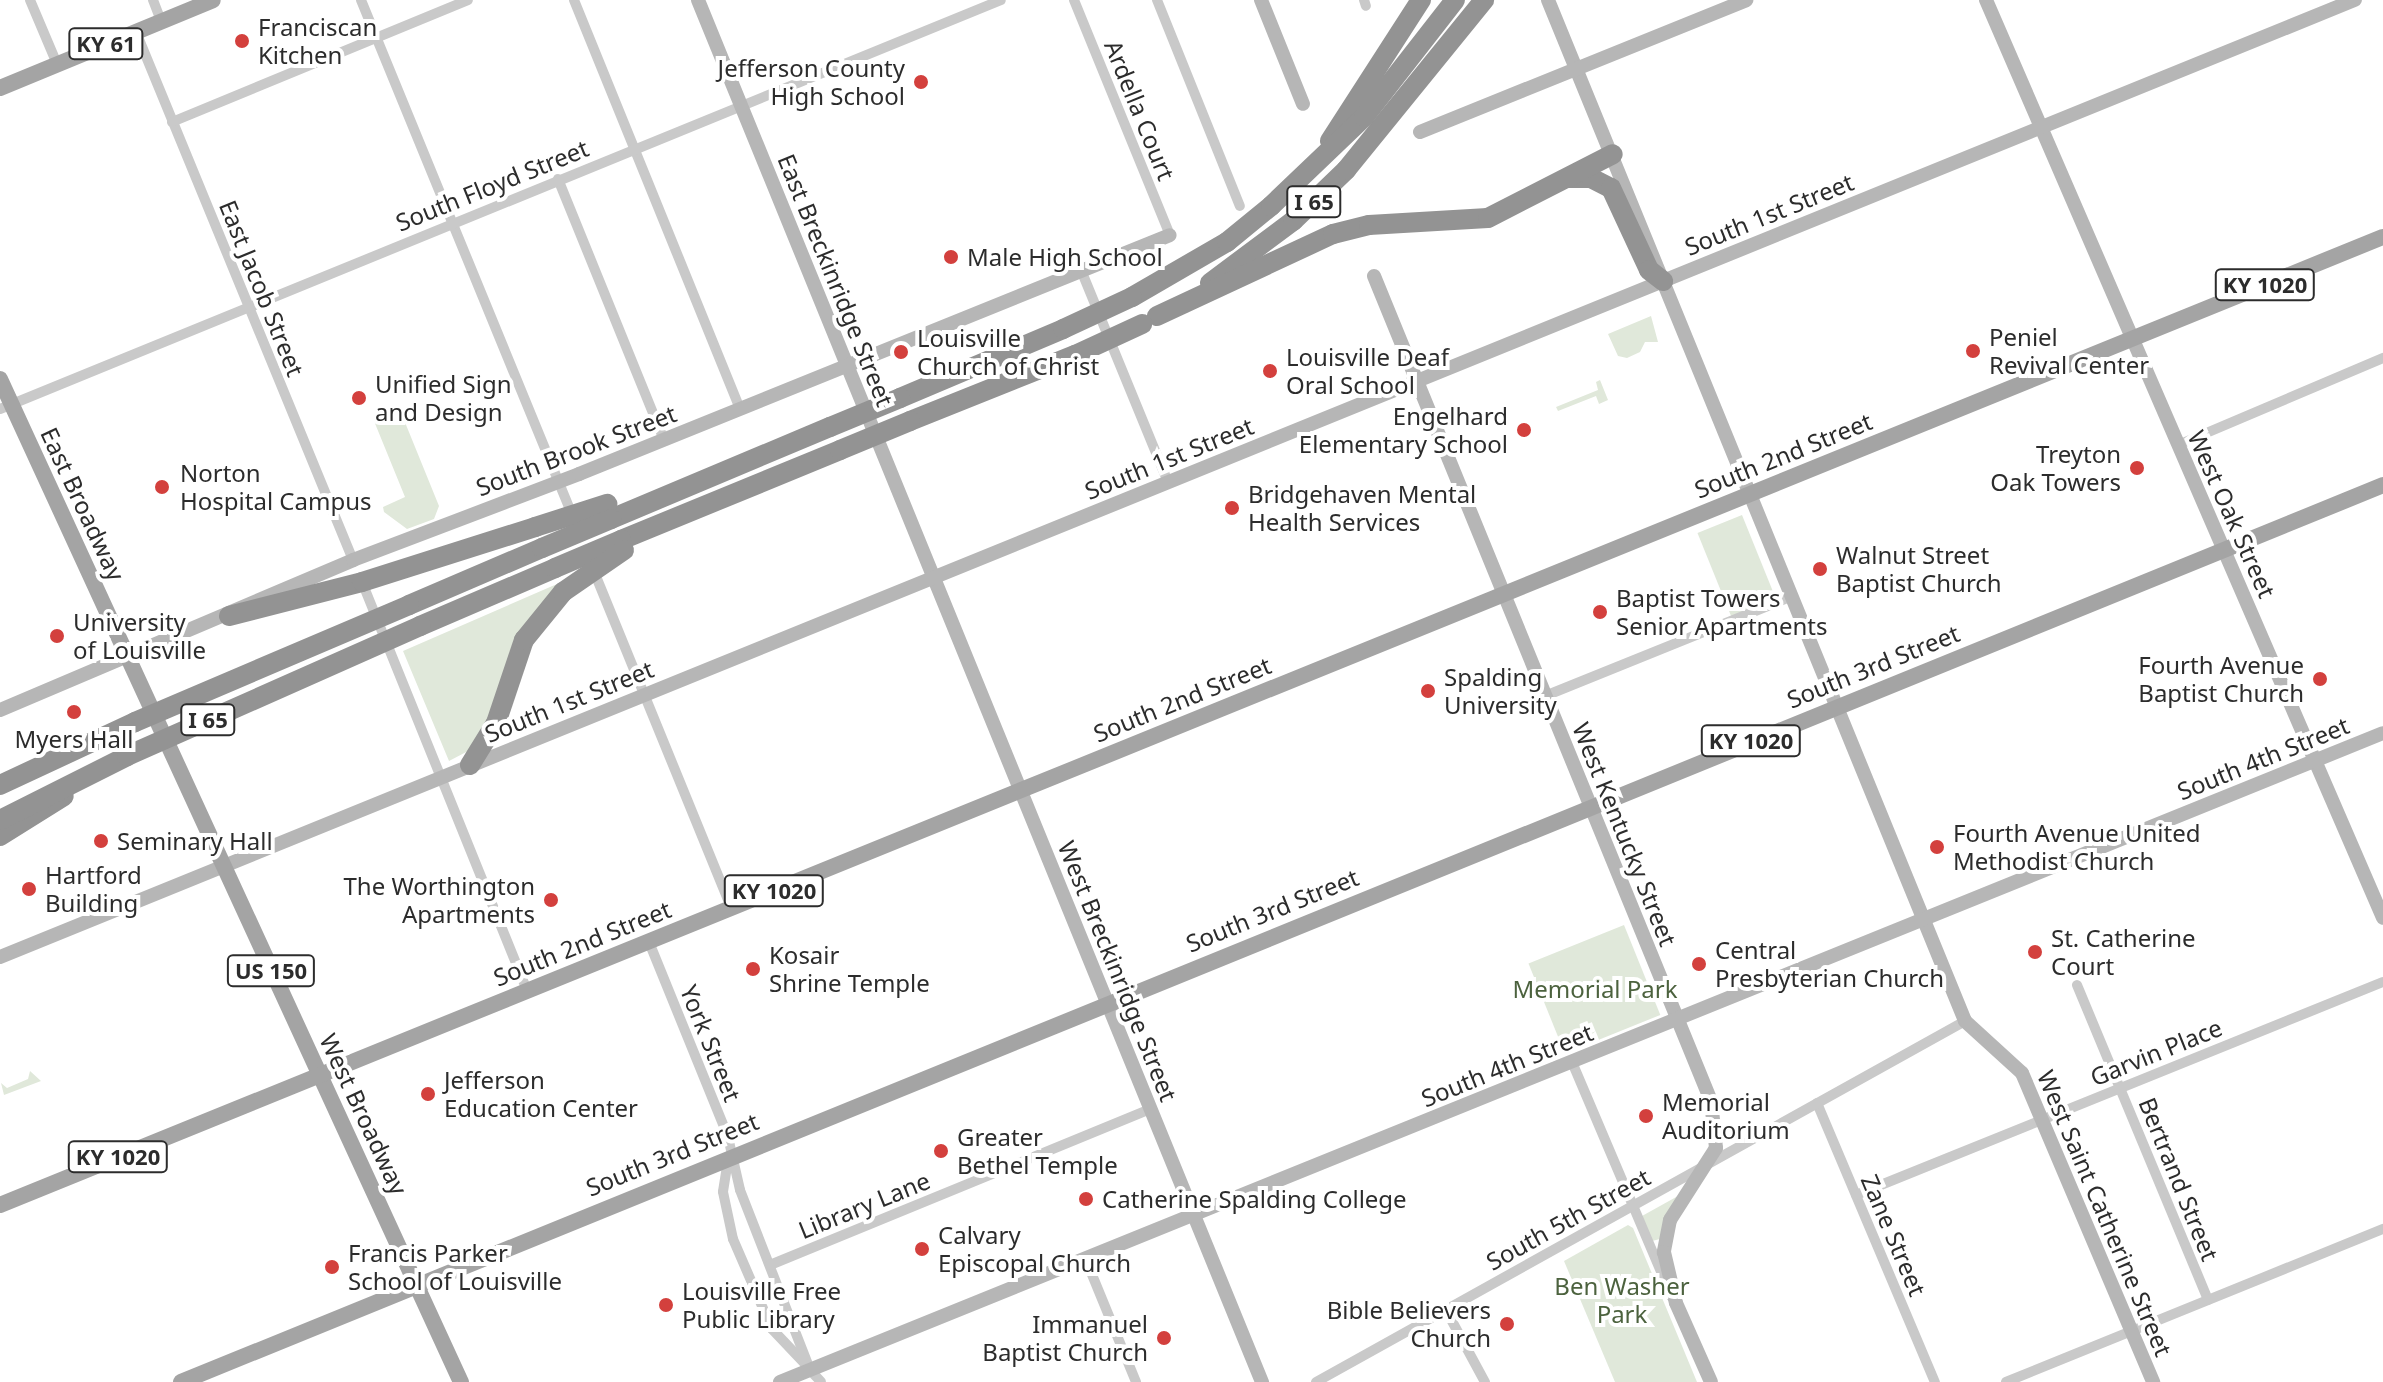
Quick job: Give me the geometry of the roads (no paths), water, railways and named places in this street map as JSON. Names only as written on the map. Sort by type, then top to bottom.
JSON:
[{"type":"highway","points":[[1339,135],[1421,0]]},
{"type":"highway","points":[[1339,135],[1455,0]]},
{"type":"highway","name":"I 65","points":[[0,820],[127,756],[420,626],[555,568],[623,545],[695,510],[1075,355],[1150,320],[1246,268],[1380,133],[1484,0]]},
{"type":"highway","name":"I 65","points":[[0,785],[135,722],[542,548],[609,512],[768,453],[1132,297],[1227,242],[1318,163],[1339,135]]},
{"type":"highway","points":[[1246,268],[1355,227],[1450,223],[1496,215],[1613,154]]},
{"type":"highway","points":[[1568,178],[1591,178],[1611,188],[1649,270],[1663,281]]},
{"type":"highway","points":[[229,616],[362,582],[535,527],[609,512]]},
{"type":"highway","points":[[470,765],[496,723],[524,640],[563,592],[623,545]]},
{"type":"highway","points":[[0,770],[135,722]]},
{"type":"highway","points":[[0,836],[127,756]]},
{"type":"main road","name":"KY 61","points":[[0,88],[213,0]]},
{"type":"main road","name":"South 2nd Street","points":[[0,1205],[2383,237]]},
{"type":"main road","name":"East Broadway","points":[[0,379],[6,407],[128,658],[223,866]]},
{"type":"main road","name":"South 3rd Street","points":[[181,1382],[2383,485]]},
{"type":"main road","name":"West Broadway","points":[[223,866],[461,1382]]},
{"type":"street","points":[[30,0],[57,64]]},
{"type":"street","points":[[153,0],[161,21]]},
{"type":"street","points":[[361,0],[731,908]]},
{"type":"street","points":[[172,122],[468,0]]},
{"type":"street","points":[[574,0],[740,409]]},
{"type":"street","name":"East Breckinridge Street","points":[[698,0],[934,577]]},
{"type":"street","name":"South Floyd Street","points":[[6,407],[741,105],[973,5],[1001,0]]},
{"type":"street","name":"Ardella Court","points":[[1074,0],[1170,235]]},
{"type":"street","points":[[1157,0],[1240,206]]},
{"type":"street","points":[[1261,0],[1303,104]]},
{"type":"street","name":"West Saint Catherine Street","points":[[1548,0],[1965,1021],[2017,1066],[2153,1382]]},
{"type":"street","points":[[1420,132],[1746,0]]},
{"type":"street","name":"West Oak Street","points":[[1986,0],[2383,918]]},
{"type":"street","name":"South 1st Street","points":[[0,957],[2355,0]]},
{"type":"street","name":"East Jacob Street","points":[[136,32],[353,560]]},
{"type":"street","points":[[558,179],[664,440]]},
{"type":"street","name":"South Brook Street","points":[[0,710],[229,616],[353,560],[559,482],[1170,235]]},
{"type":"street","points":[[1081,270],[1168,482]]},
{"type":"street","name":"West Kentucky Street","points":[[1374,276],[1715,1117],[1716,1148],[1667,1229],[1665,1262],[1676,1303]]},
{"type":"street","points":[[2178,445],[2383,358]]},
{"type":"street","name":"West Breckinridge Street","points":[[934,577],[1262,1382]]},
{"type":"street","points":[[362,582],[527,991]]},
{"type":"street","points":[[1545,696],[1793,596]]},
{"type":"street","name":"South 4th Street","points":[[780,1382],[2383,733]]},
{"type":"street","name":"York Street","points":[[649,942],[728,1137],[729,1158],[810,1370],[821,1382]]},
{"type":"street","name":"Garvin Place","points":[[1856,1195],[2383,982]]},
{"type":"street","name":"Bertrand Street","points":[[2077,985],[2208,1300]]},
{"type":"street","name":"South 5th Street","points":[[1316,1382],[1965,1021]]},
{"type":"street","name":"West Kentucky Street","points":[[1572,1062],[1630,1207],[1711,1382]]},
{"type":"street","name":"Zane Street","points":[[1817,1103],[1935,1382]]},
{"type":"street","name":"Library Lane","points":[[770,1265],[1151,1109]]},
{"type":"street","points":[[729,1158],[723,1192],[733,1239],[772,1329],[810,1370]]},
{"type":"street","points":[[2006,1382],[2383,1229]]},
{"type":"street","points":[[1086,1260],[1136,1382]]},
{"type":"street","points":[[1446,1310],[1485,1382]]},
{"type":"place","name":"Franciscan Kitchen","points":[[242,41]]},
{"type":"place","name":"Jefferson County High School","points":[[921,82]]},
{"type":"place","name":"Male High School","points":[[951,257]]},
{"type":"place","name":"Peniel Revival Center","points":[[1973,351]]},
{"type":"place","name":"Louisville Church of Christ","points":[[901,352]]},
{"type":"place","name":"Louisville Deaf Oral School","points":[[1270,371]]},
{"type":"place","name":"Unified Sign and Design","points":[[359,398]]},
{"type":"place","name":"Engelhard Elementary School","points":[[1524,430]]},
{"type":"place","name":"Treyton Oak Towers","points":[[2137,468]]},
{"type":"place","name":"Norton Hospital Campus","points":[[162,487]]},
{"type":"place","name":"Bridgehaven Mental Health Services","points":[[1232,508]]},
{"type":"place","name":"Walnut Street Baptist Church","points":[[1820,569]]},
{"type":"place","name":"Baptist Towers Senior Apartments","points":[[1600,612]]},
{"type":"place","name":"University of Louisville","points":[[57,636]]},
{"type":"place","name":"Fourth Avenue Baptist Church","points":[[2320,679]]},
{"type":"place","name":"Spalding University","points":[[1428,691]]},
{"type":"place","name":"Myers Hall","points":[[74,712]]},
{"type":"place","name":"Seminary Hall","points":[[101,841]]},
{"type":"place","name":"Fourth Avenue United Methodist Church","points":[[1937,847]]},
{"type":"place","name":"Hartford Building","points":[[29,889]]},
{"type":"place","name":"The Worthington Apartments","points":[[551,900]]},
{"type":"place","name":"St. Catherine Court","points":[[2035,952]]},
{"type":"place","name":"Central Presbyterian Church","points":[[1699,964]]},
{"type":"place","name":"Kosair Shrine Temple","points":[[753,969]]},
{"type":"place","name":"Jefferson Education Center","points":[[428,1094]]},
{"type":"place","name":"Memorial Auditorium","points":[[1646,1116]]},
{"type":"place","name":"Greater Bethel Temple","points":[[941,1151]]},
{"type":"place","name":"Catherine Spalding College","points":[[1086,1199]]},
{"type":"place","name":"Calvary Episcopal Church","points":[[922,1249]]},
{"type":"place","name":"Francis Parker School of Louisville","points":[[332,1267]]},
{"type":"place","name":"Louisville Free Public Library","points":[[666,1305]]},
{"type":"place","name":"Bible Believers Church","points":[[1507,1324]]},
{"type":"place","name":"Immanuel Baptist Church","points":[[1164,1338]]},
{"type":"park label","name":"Memorial Park","points":[[1595,989]]},
{"type":"park label","name":"Ben Washer Park","points":[[1622,1300]]}]
